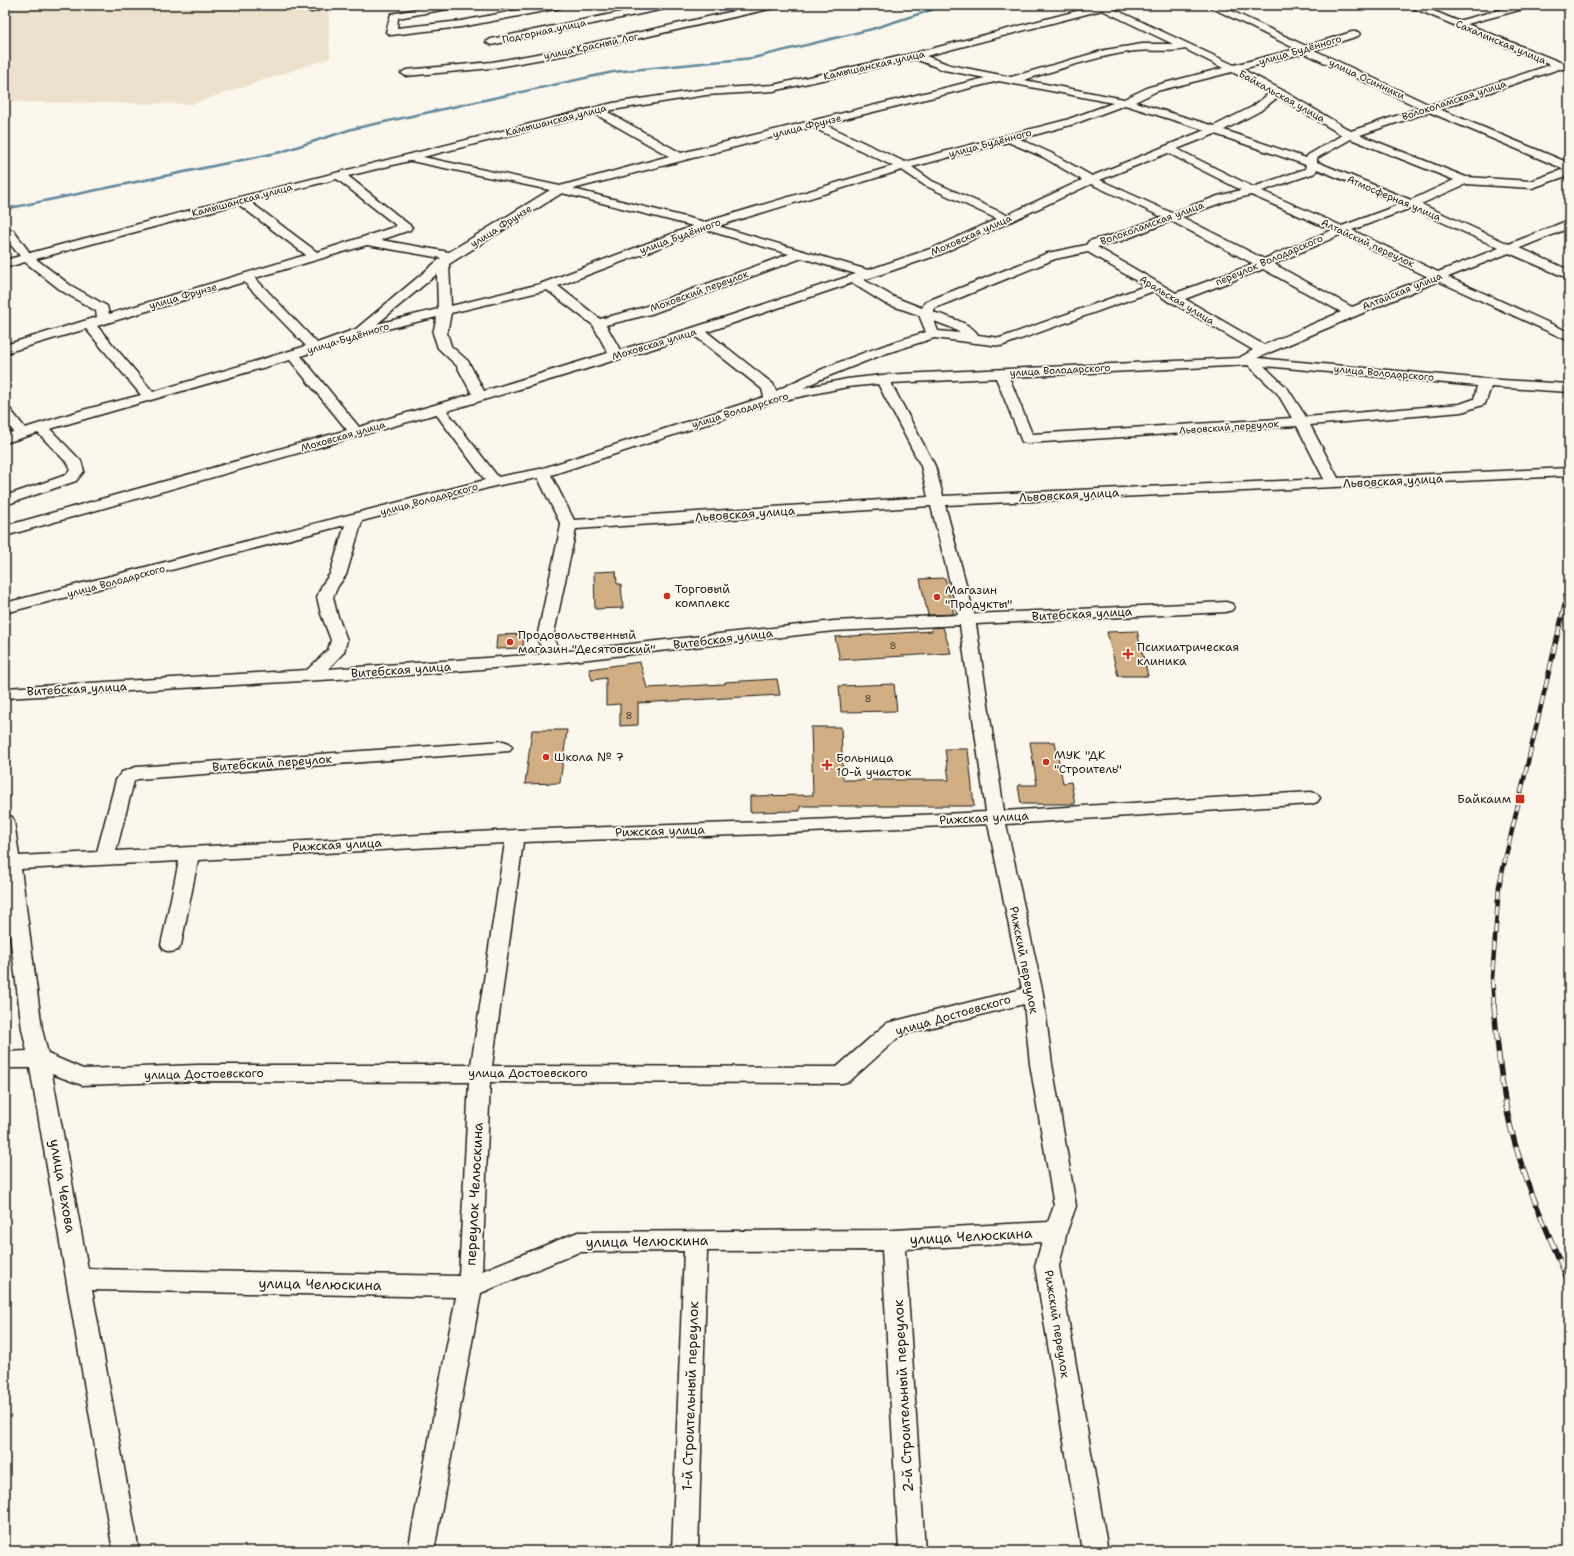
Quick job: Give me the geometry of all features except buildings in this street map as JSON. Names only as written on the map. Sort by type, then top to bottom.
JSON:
[{"type":"street","points":[[311,9],[326,5]]},
{"type":"street","points":[[452,5],[410,8],[394,16],[391,32],[461,24],[560,5]]},
{"type":"street","name":"Подгорная улица","points":[[490,42],[669,5]]},
{"type":"street","name":"улица Красный Лог","points":[[406,73],[492,65],[565,52],[774,5]]},
{"type":"street","name":"улица Осинники","points":[[1211,5],[1428,108],[1569,167]]},
{"type":"street","name":"Сахалинская улица","points":[[1411,5],[1564,68]]},
{"type":"street","points":[[1458,24],[1528,5]]},
{"type":"street","name":"Байкальская улица","points":[[1108,6],[1278,92],[1350,135],[1464,180]]},
{"type":"street","name":"Камышанская улица","points":[[5,264],[240,200],[613,106],[706,92],[773,88],[916,56],[1108,6]]},
{"type":"street","name":"улица Будённого","points":[[5,439],[88,413],[150,398],[293,355],[358,332],[548,285],[705,226],[903,166],[1070,122],[1125,102],[1153,89],[1305,50],[1355,34]]},
{"type":"street","name":"улица Фрунзе","points":[[5,349],[367,241],[447,260],[560,190],[679,157],[1082,60],[1127,50],[1152,47],[1187,47]]},
{"type":"street","name":"Атмосферная улица","points":[[916,56],[948,68],[1125,102],[1215,130],[1311,163],[1411,204],[1569,275]]},
{"type":"street","name":"Волоколамская улица","points":[[925,314],[930,305],[1052,256],[1090,248],[1093,244],[1116,238],[1222,198],[1252,191],[1312,171],[1312,157],[1350,135],[1428,108],[1564,68]]},
{"type":"street","name":"Моховская улица","points":[[5,531],[439,409],[697,331],[852,278],[937,251],[1091,180],[1167,148],[1215,130],[1256,109],[1278,92]]},
{"type":"street","points":[[596,110],[679,157]]},
{"type":"street","points":[[814,124],[903,166],[928,182],[964,200],[1007,218]]},
{"type":"street","points":[[1009,138],[1047,155],[1091,180],[1172,217],[1264,264],[1351,312]]},
{"type":"street","name":"Алтайский переулок","points":[[1167,148],[1252,191],[1342,230],[1438,277],[1569,337]]},
{"type":"street","points":[[407,157],[560,190],[705,226],[866,274]]},
{"type":"street","name":"переулок Володарского","points":[[1173,299],[1264,264],[1342,230],[1411,204],[1464,180],[1532,185],[1569,171]]},
{"type":"street","points":[[339,175],[406,227],[367,241]]},
{"type":"street","points":[[240,200],[316,257]]},
{"type":"street","name":"Алтайская улица","points":[[1244,361],[1351,312],[1569,224]]},
{"type":"street","points":[[7,233],[27,258],[66,288],[102,309],[104,319]]},
{"type":"street","name":"Аральская улица","points":[[1090,248],[1173,299],[1264,351]]},
{"type":"street","name":"Моховский переулок","points":[[598,323],[646,311],[799,255]]},
{"type":"street","points":[[447,260],[445,311],[440,333],[445,348],[463,364],[480,396]]},
{"type":"street","points":[[358,332],[447,260]]},
{"type":"street","points":[[247,277],[315,348]]},
{"type":"street","points":[[852,278],[889,300],[955,324],[976,338]]},
{"type":"street","points":[[548,285],[598,323],[616,355]]},
{"type":"street","points":[[697,331],[768,387],[771,399],[816,376],[879,351],[933,334],[976,338],[990,342],[1011,340],[1154,287]]},
{"type":"street","points":[[925,314],[933,334]]},
{"type":"street","points":[[89,324],[150,398]]},
{"type":"street","points":[[293,355],[356,432]]},
{"type":"street","points":[[1244,361],[1283,392],[1302,422],[1333,484]]},
{"type":"street","name":"улица Володарского","points":[[5,608],[494,482],[544,474],[771,399],[847,382],[1244,361],[1569,388]]},
{"type":"street","name":"Львовский переулок","points":[[1001,373],[1027,439],[1302,422],[1462,408],[1480,401],[1485,382]]},
{"type":"street","name":"Рижский переулок","points":[[882,379],[928,466],[967,620],[996,818],[1033,994],[1041,1064],[1065,1206],[1056,1231],[1047,1266],[1095,1551]]},
{"type":"street","points":[[439,409],[494,482]]},
{"type":"street","points":[[5,412],[22,433]]},
{"type":"street","points":[[5,501],[71,478],[77,471],[76,464],[41,428]]},
{"type":"street","name":"Львовская улица","points":[[569,525],[936,501],[1569,472]]},
{"type":"street","points":[[544,474],[569,525],[545,638],[554,658]]},
{"type":"street","points":[[311,676],[336,652],[339,640],[329,614],[325,597],[330,585],[338,575],[355,518]]},
{"type":"street","name":"Витебская улица","points":[[5,694],[311,676],[554,658],[834,626],[1226,607]]},
{"type":"street","name":"Витебский переулок","points":[[105,858],[125,780],[128,776],[136,773],[503,747]]},
{"type":"street","name":"Рижская улица","points":[[10,863],[516,836],[766,828],[996,818],[1311,798]]},
{"type":"street","name":"улица Чехова","points":[[5,821],[32,1029],[39,1059],[80,1279],[126,1551]]},
{"type":"street","name":"переулок Челюскина","points":[[421,1551],[470,1287],[480,1073],[516,836]]},
{"type":"street","points":[[171,945],[190,853]]},
{"type":"street","name":"улица Достоевского","points":[[5,1060],[39,1059],[82,1078],[198,1073],[842,1074],[894,1029],[1033,994]]},
{"type":"street","name":"улица Челюскина","points":[[80,1279],[470,1287],[578,1242],[893,1240],[1056,1231]]},
{"type":"street","name":"2-й Строительный переулок","points":[[893,1240],[912,1551]]},
{"type":"street","name":"1-й Строительный переулок","points":[[685,1551],[696,1241]]},
{"type":"shaded area","points":[[5,5],[328,5],[330,58],[192,104],[5,102]]},
{"type":"waterway","points":[[5,209],[281,152],[352,129],[613,72],[753,58],[872,29],[947,5]]},
{"type":"railway","points":[[1494,1006],[1492,978],[1499,886],[1569,586]]},
{"type":"railway","points":[[1494,1005],[1502,1085],[1512,1133],[1526,1177],[1569,1283]]},
{"type":"place","name":"Торговый комплекс","points":[[667,596]]},
{"type":"place","name":"Магазин \"Продукты\"","points":[[937,597]]},
{"type":"place","name":"Продовольственный магазин \"Деcятовский\"","points":[[510,642]]},
{"type":"place","name":"Психиатрическая клиника","points":[[1128,654]]},
{"type":"place","name":"Школа № 7","points":[[546,757]]},
{"type":"place","name":"МУК \"ДК \"Строитель\"","points":[[1046,762]]},
{"type":"place","name":"Больница 10-й участок","points":[[827,765]]},
{"type":"place","name":"Байкаим","points":[[1520,799]]}]
